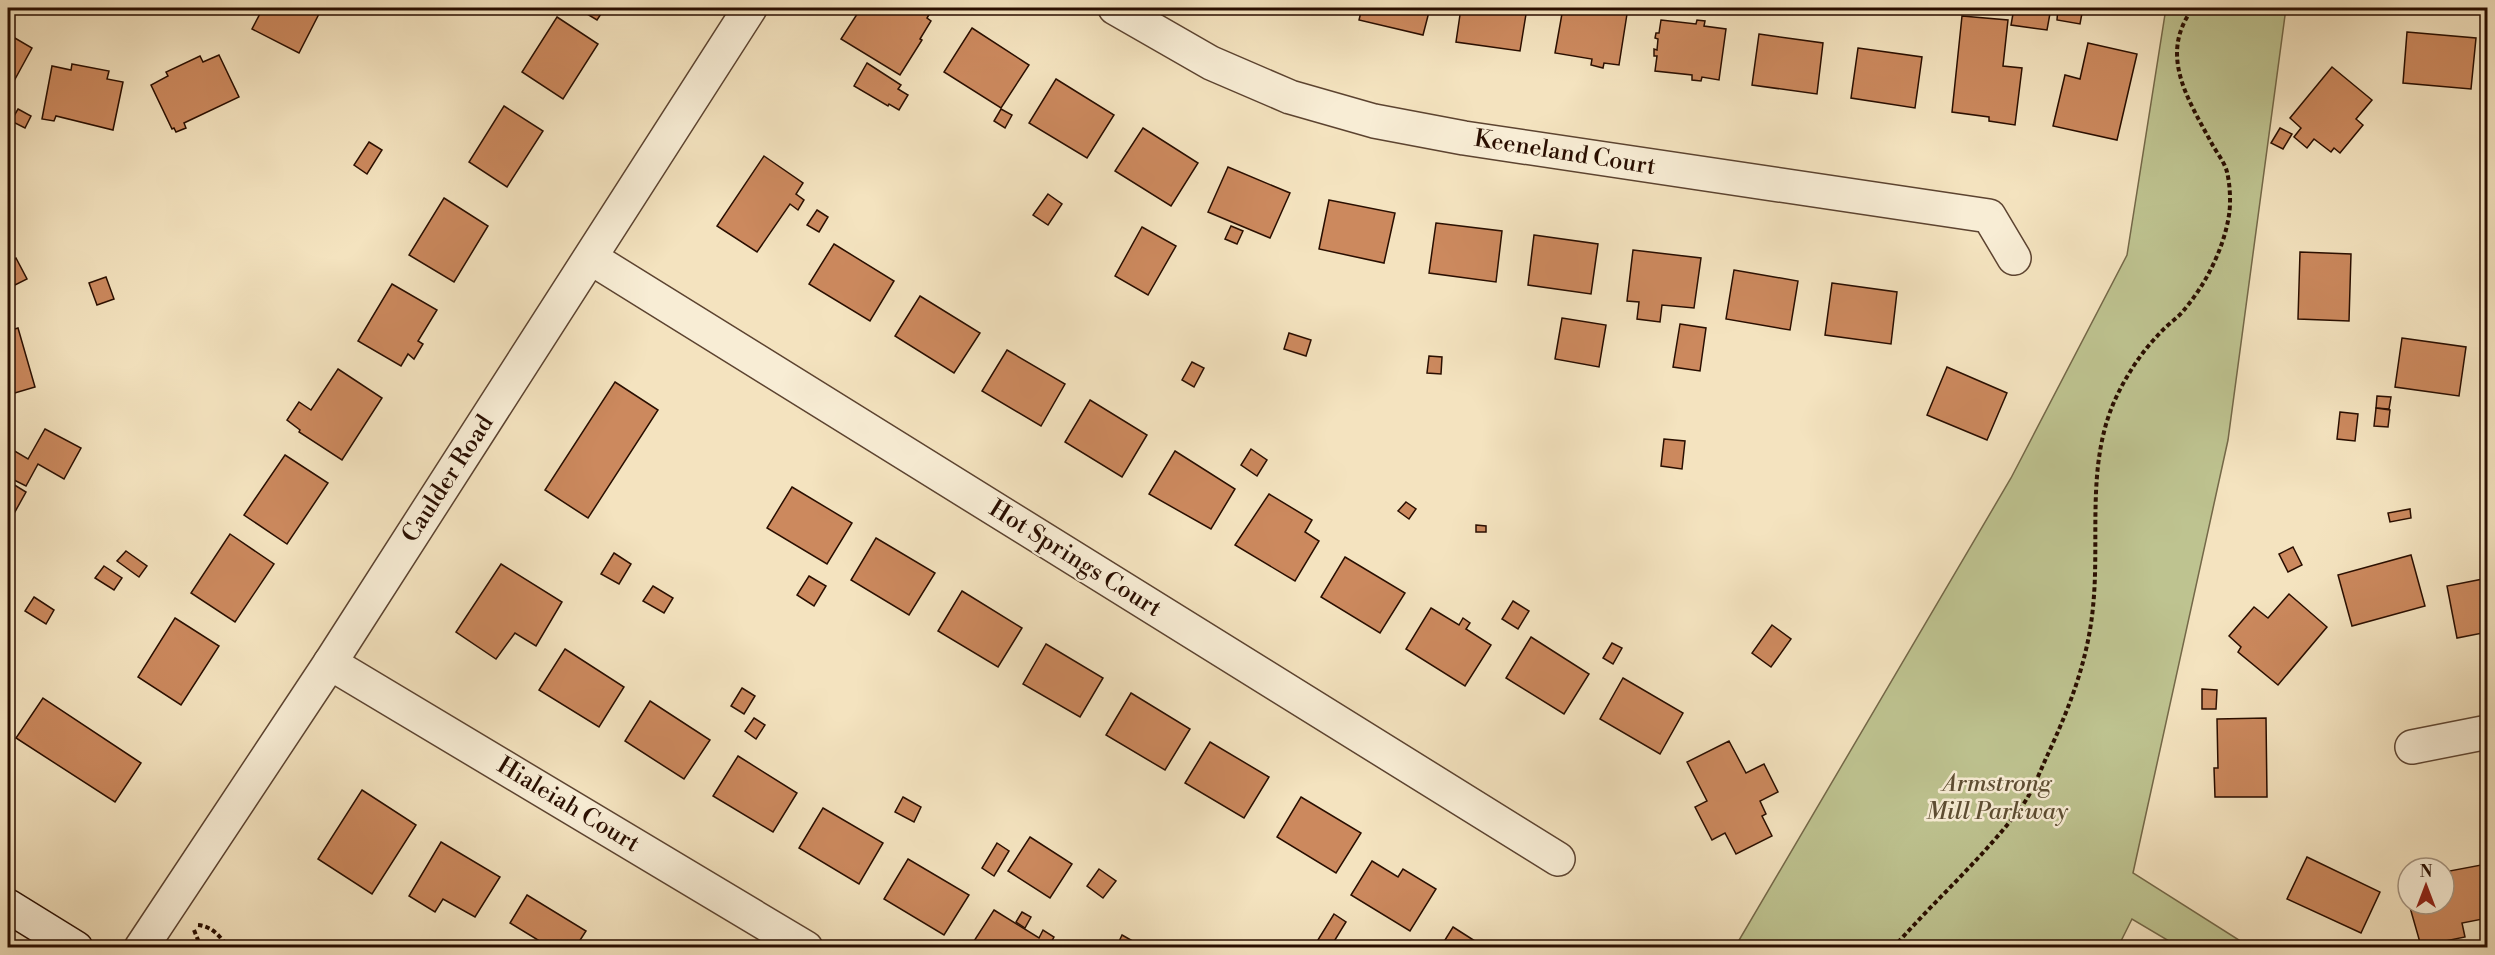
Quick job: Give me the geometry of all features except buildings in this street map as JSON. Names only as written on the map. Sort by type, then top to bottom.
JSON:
[{"type":"street","name":"Caulder Road","points":[[141,948],[330,663],[750,8]]},
{"type":"street","name":"Keeneland Court","points":[[1115,8],[1211,63],[1290,97],[1353,115],[1464,138],[1989,216],[2014,258]]},
{"type":"street","name":"Hot Springs Court","points":[[591,258],[1558,859]]},
{"type":"street","name":"Hialeiah Court","points":[[330,663],[806,948]]},
{"type":"street","points":[[2412,747],[2487,732]]},
{"type":"street","points":[[8,906],[76,948]]},
{"type":"path","points":[[1893,948],[2002,831],[2024,803],[2045,760],[2072,700],[2088,647],[2093,604],[2096,497],[2102,437],[2111,411],[2131,370],[2159,333],[2183,312],[2201,287],[2220,249],[2229,213],[2227,171],[2187,95],[2178,73],[2175,50],[2182,22],[2193,8]]},
{"type":"path","points":[[211,948],[198,940],[191,924],[206,925],[221,937],[228,948]]},
{"type":"green space","name":"Armstrong Mill Parkway","points":[[2166,8],[2286,8],[2228,440],[2133,873],[2250,947],[2179,947],[2132,919],[2118,947],[1735,947],[2011,478],[2127,255]]}]
